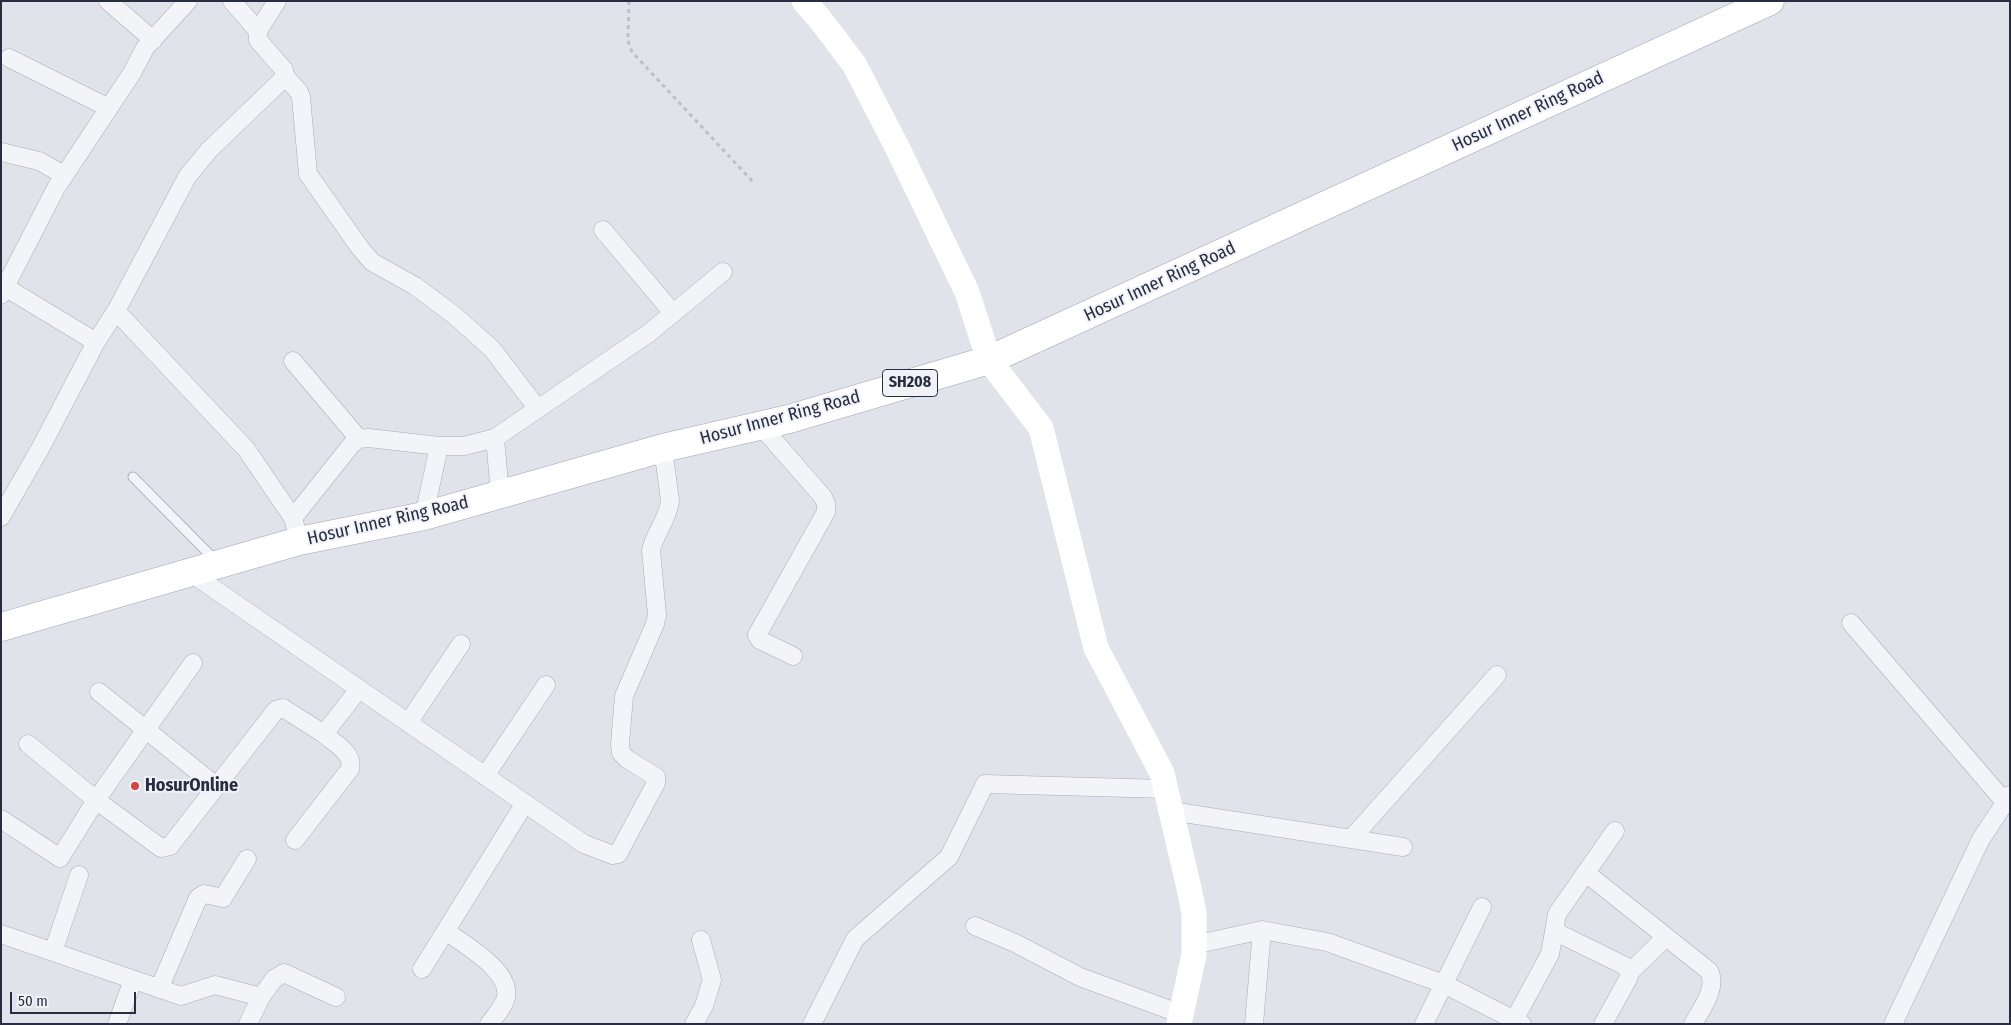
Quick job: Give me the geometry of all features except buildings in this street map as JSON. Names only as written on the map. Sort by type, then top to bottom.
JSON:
[{"type":"main road","name":"Hosur Inner Ring Road","points":[[1,627],[220,564],[296,529],[424,516],[663,448],[761,426],[989,360],[1770,1]]},
{"type":"street","points":[[108,1],[153,40]]},
{"type":"street","points":[[96,342],[3,291],[56,188],[132,73],[145,48],[188,1]]},
{"type":"street","points":[[232,1],[258,31]]},
{"type":"street","points":[[2,515],[41,447],[96,342],[116,311],[186,178],[208,150],[282,80],[284,70],[258,40],[258,31],[277,1]]},
{"type":"street","points":[[804,1],[854,64],[897,147],[967,292],[989,360],[1041,428],[1096,648],[1162,773],[1194,913],[1194,955],[1180,1019],[1080,977],[1015,942],[975,926]]},
{"type":"street","points":[[9,58],[108,108]]},
{"type":"street","points":[[284,76],[296,87],[301,97],[308,174],[360,248],[372,262],[415,286],[454,314],[492,349],[538,409]]},
{"type":"street","points":[[1,152],[38,161],[64,175]]},
{"type":"street","points":[[603,230],[673,313]]},
{"type":"street","points":[[116,311],[246,449],[296,529],[352,444],[359,439],[369,438],[438,446],[464,446],[495,438],[649,333],[723,272]]},
{"type":"street","points":[[294,361],[359,439]]},
{"type":"street","points":[[761,426],[823,497],[826,504],[826,512],[757,635],[760,640],[793,656]]},
{"type":"street","points":[[495,438],[500,494]]},
{"type":"street","points":[[424,516],[438,446]]},
{"type":"street","points":[[191,573],[584,844],[614,855],[618,854],[656,783],[656,776],[652,772],[627,759],[621,753],[620,744],[624,696],[655,624],[657,615],[651,550],[669,509],[670,501],[663,448]]},
{"type":"street","points":[[1852,623],[2007,798],[1981,839],[1893,1024]]},
{"type":"street","points":[[408,722],[461,644]]},
{"type":"street","points":[[1,819],[60,858],[96,800],[193,663]]},
{"type":"street","points":[[1351,839],[1497,675]]},
{"type":"street","points":[[486,776],[546,684]]},
{"type":"street","points":[[324,734],[359,689]]},
{"type":"street","points":[[99,692],[216,786]]},
{"type":"street","points":[[28,744],[96,800],[161,848],[170,846],[279,708],[283,708],[324,734],[349,756],[352,762],[350,769],[295,840]]},
{"type":"street","points":[[812,1024],[855,939],[949,857],[985,784],[1168,800],[1351,839],[1403,847]]},
{"type":"street","points":[[422,969],[525,803]]},
{"type":"street","points":[[1194,945],[1262,930],[1327,942],[1444,984],[1516,1022],[1550,954],[1557,914],[1615,831]]},
{"type":"street","points":[[159,989],[198,898],[204,894],[224,898],[247,859]]},
{"type":"street","points":[[1586,873],[1709,971],[1713,978],[1712,987],[1693,1024]]},
{"type":"street","points":[[52,952],[79,875]]},
{"type":"street","points":[[1424,1024],[1482,907]]},
{"type":"street","points":[[1254,1024],[1262,930]]},
{"type":"street","points":[[446,931],[498,971],[506,990],[506,996],[504,1003],[489,1024]]},
{"type":"street","points":[[1554,932],[1625,966],[1630,972]]},
{"type":"street","points":[[1,934],[182,996],[215,985],[261,997]]},
{"type":"street","points":[[1603,1024],[1630,972],[1666,937]]},
{"type":"street","points":[[694,1024],[704,1006],[712,980],[700,940]]},
{"type":"street","points":[[248,1024],[261,997],[274,979],[284,973],[336,998]]},
{"type":"street","points":[[117,1024],[133,980]]},
{"type":"lane","points":[[133,477],[220,564]]},
{"type":"path","points":[[628,1],[628,41],[632,52],[754,183]]},
{"type":"place","name":"HosurOnline","points":[[135,786]]}]
